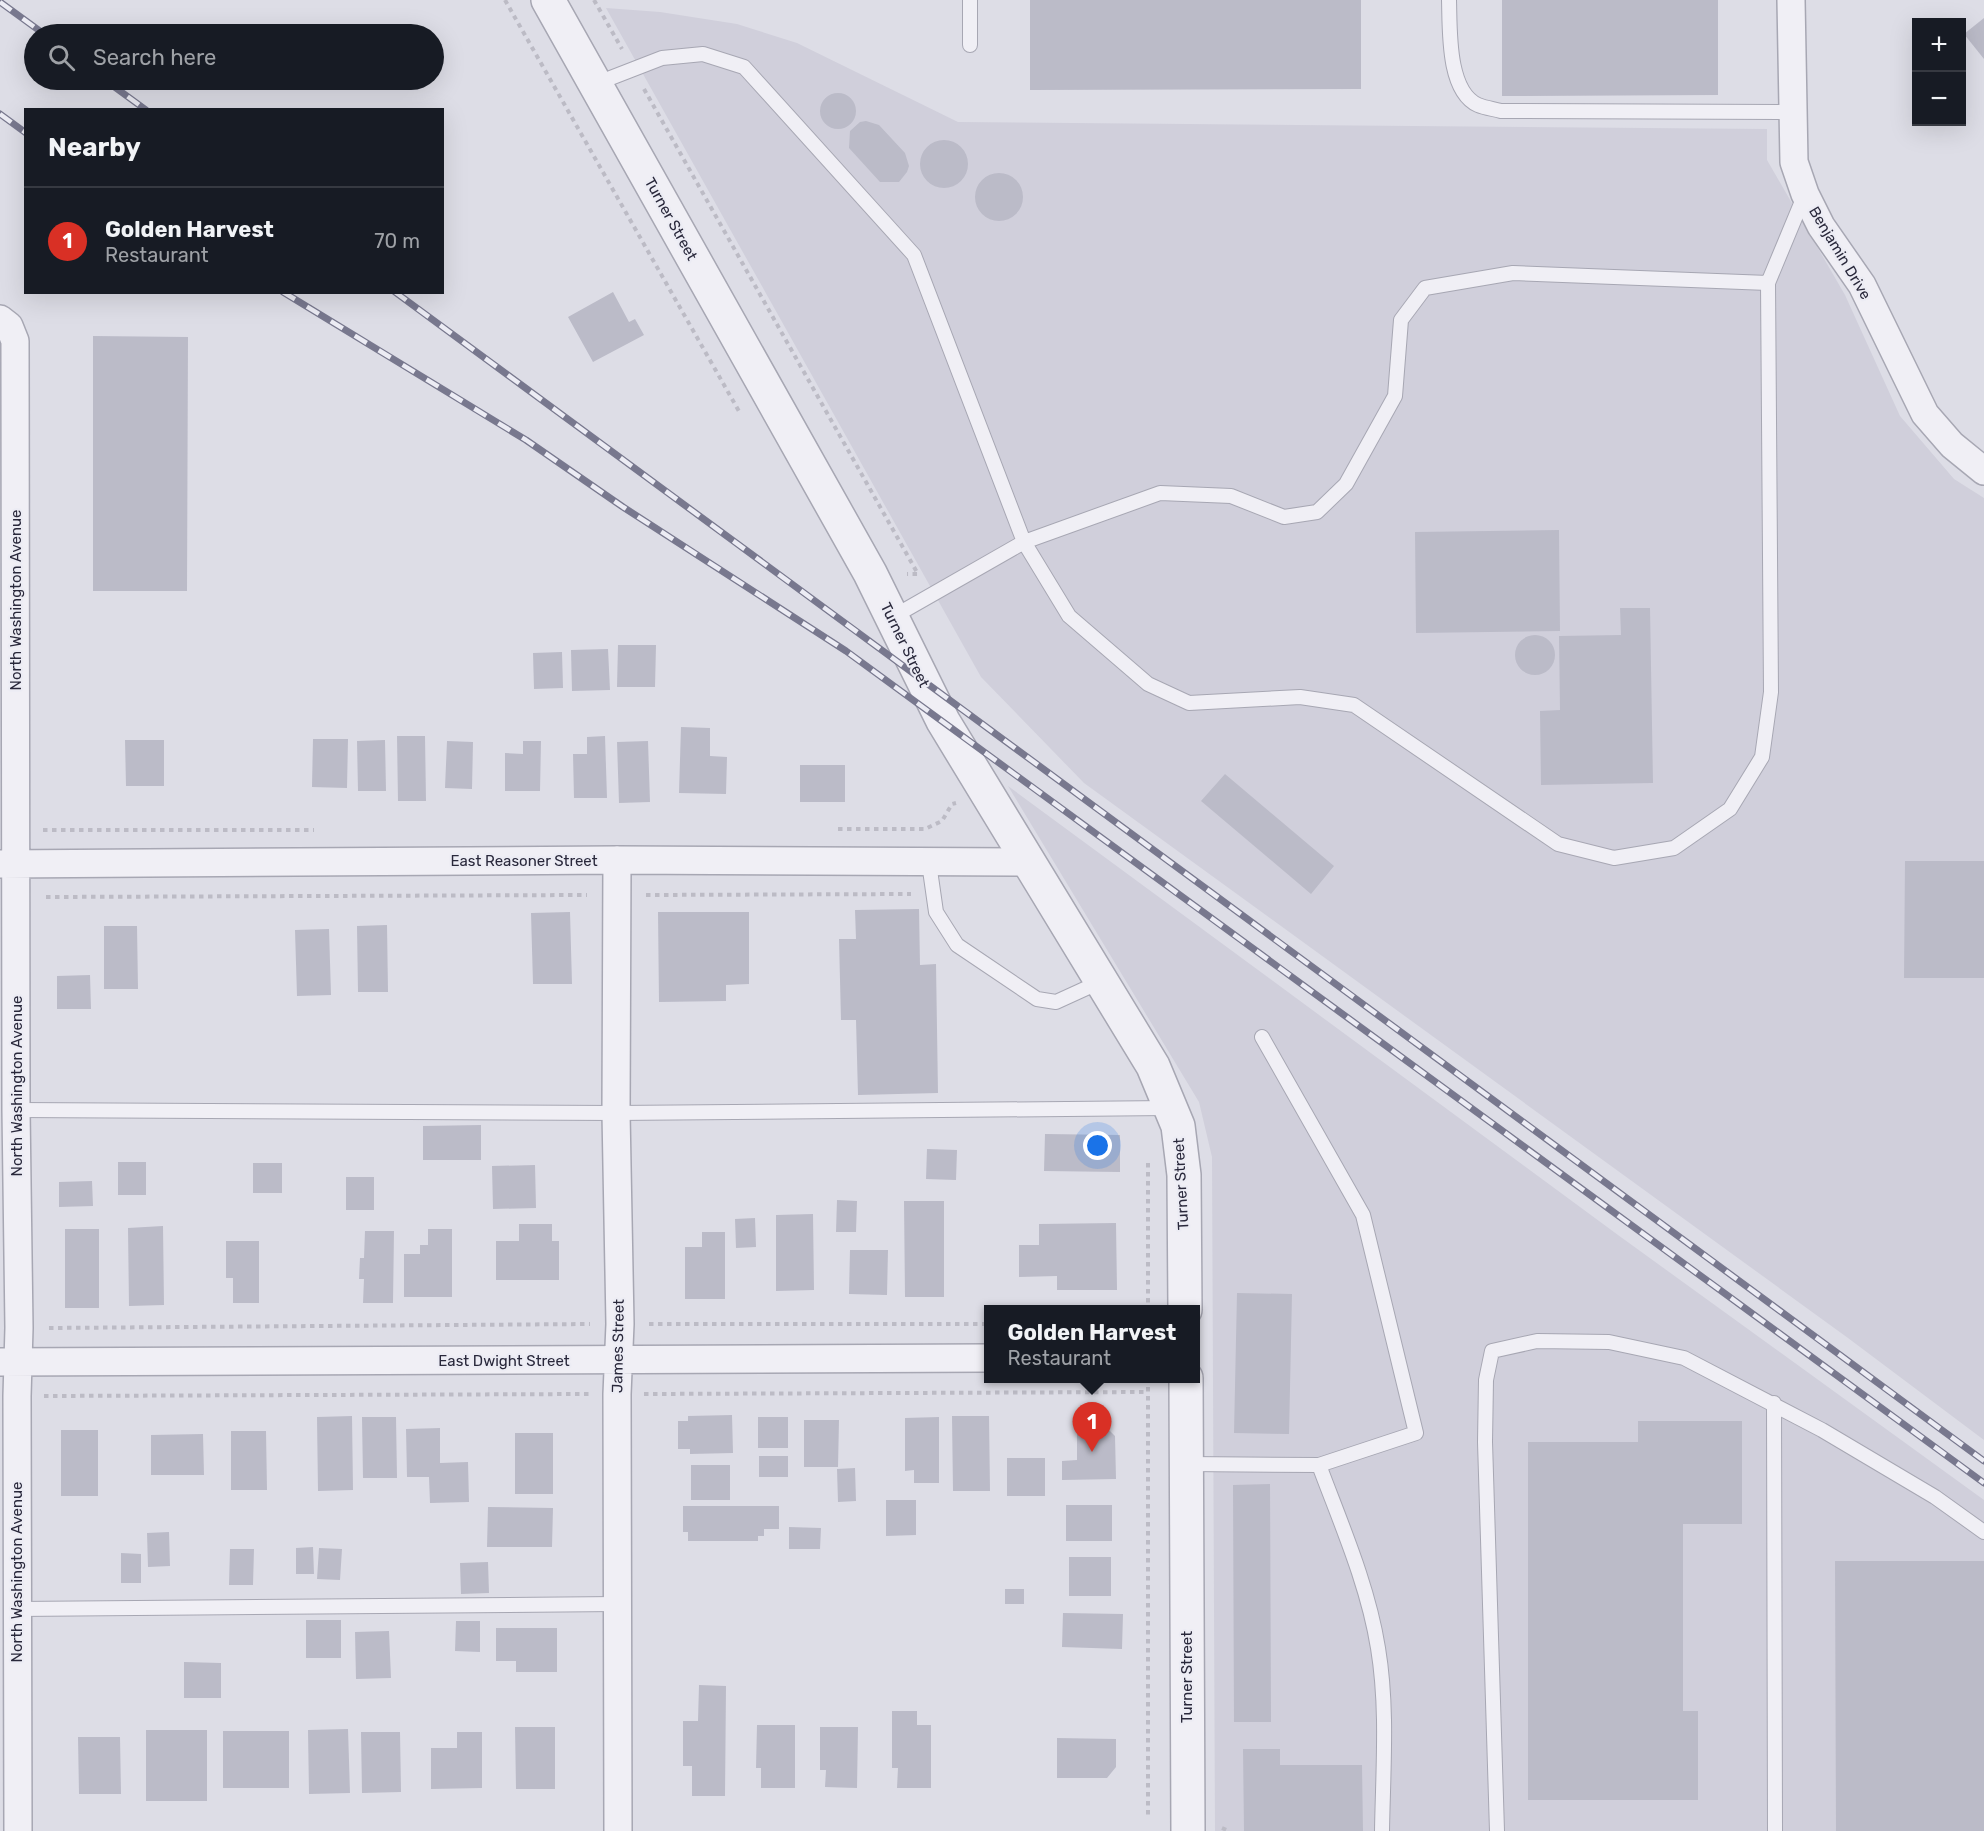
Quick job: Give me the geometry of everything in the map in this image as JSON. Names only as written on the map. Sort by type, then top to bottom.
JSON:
[{"type":"street","name":"Turner Street","points":[[548,0],[870,573],[921,681],[988,798],[1030,862],[1153,1066],[1178,1126],[1184,1175],[1185,1305]]},
{"type":"street","name":"Benjamin Drive","points":[[1791,0],[1794,162],[1805,194],[1821,226],[1862,285],[1925,414],[1952,446],[1984,471]]},
{"type":"street","name":"North Washington Avenue","points":[[0,319],[9,326],[15,341],[16,830],[9,864],[17,898],[16,1110],[19,1328],[10,1362],[17,1396],[18,1831]]},
{"type":"street","name":"East Reasoner Street","points":[[9,864],[617,861],[1030,862]]},
{"type":"street","name":"James Street","points":[[617,861],[616,1113],[620,1324],[617,1394],[618,1831]]},
{"type":"street","name":"East Dwight Street","points":[[10,1362],[984,1358]]},
{"type":"street","name":"Turner Street","points":[[1185,1383],[1188,1831]]},
{"type":"lane","points":[[970,0],[970,45]]},
{"type":"lane","points":[[1449,0],[1451,56],[1460,88],[1476,105],[1501,111],[1792,112]]},
{"type":"lane","points":[[595,84],[662,57],[703,54],[744,67],[914,255],[1024,542],[1069,616],[1148,684],[1190,703],[1300,697],[1354,705],[1558,844],[1614,858],[1674,848],[1730,809],[1762,757],[1771,692],[1768,283],[1805,194]]},
{"type":"lane","points":[[891,618],[1024,542],[1160,494],[1231,496],[1284,517],[1317,512],[1346,484],[1395,396],[1401,320],[1425,288],[1513,273],[1768,283]]},
{"type":"lane","points":[[929,862],[936,912],[957,945],[1037,999],[1056,1002],[1102,981]]},
{"type":"lane","points":[[1187,1464],[1320,1465],[1416,1433],[1363,1215],[1262,1037]]},
{"type":"lane","points":[[16,1110],[616,1113],[1171,1108]]},
{"type":"lane","points":[[1497,1831],[1485,1442],[1486,1380],[1492,1351],[1537,1341],[1609,1342],[1684,1358],[1774,1403],[1935,1497],[1984,1532]]},
{"type":"lane","points":[[1774,1403],[1775,1831]]},
{"type":"lane","points":[[1320,1465],[1351,1549],[1378,1647],[1384,1715],[1382,1831]]},
{"type":"lane","points":[[18,1609],[617,1604]]},
{"type":"path","points":[[829,829],[925,829],[942,821],[952,804],[988,798]]},
{"type":"path","points":[[16,830],[315,830]]},
{"type":"path","points":[[17,898],[933,894]]},
{"type":"path","points":[[1148,1162],[1148,1305]]},
{"type":"path","points":[[19,1328],[984,1324]]},
{"type":"path","points":[[1148,1383],[1148,1818]]},
{"type":"path","points":[[17,1396],[1148,1392]]},
{"type":"path","points":[[1222,1828],[1229,1831]]},
{"type":"shaded area","points":[[606,8],[660,12],[737,24],[797,43],[958,122],[1767,129],[1767,160],[1845,295],[1900,416],[1954,479],[1984,498],[1984,1440],[1848,1338],[1084,783],[981,677]]},
{"type":"shaded area","points":[[1008,786],[1618,1235],[1984,1500],[1984,1831],[1215,1831],[1212,1157],[1199,1102]]},
{"type":"building","points":[[1030,0],[1361,0],[1361,89],[1030,90]]},
{"type":"building","points":[[1502,0],[1718,0],[1718,95],[1502,96]]},
{"type":"building","points":[[1984,18],[1984,59],[1966,36],[1966,32]]},
{"type":"building","points":[[838,93],[851,98],[856,111],[851,124],[838,129],[825,124],[820,111],[825,98]]},
{"type":"building","points":[[866,121],[879,125],[905,153],[909,166],[899,182],[880,182],[849,148],[850,131],[860,122]]},
{"type":"building","points":[[944,140],[961,147],[968,164],[961,181],[944,188],[927,181],[920,164],[927,147]]},
{"type":"building","points":[[999,173],[1016,180],[1023,197],[1016,214],[999,221],[982,214],[975,197],[982,180]]},
{"type":"building","points":[[613,292],[629,322],[635,319],[644,335],[593,362],[568,317]]},
{"type":"building","points":[[93,336],[188,337],[187,591],[93,591]]},
{"type":"building","points":[[1559,530],[1560,631],[1416,633],[1415,532]]},
{"type":"building","points":[[1620,608],[1650,608],[1653,783],[1541,785],[1540,711],[1560,710],[1559,636],[1621,635]]},
{"type":"building","points":[[1535,635],[1543,636],[1549,641],[1554,647],[1554,663],[1549,669],[1543,674],[1535,675],[1527,674],[1521,669],[1516,663],[1515,655],[1516,647],[1521,641],[1527,636]]},
{"type":"building","points":[[618,645],[656,645],[655,687],[617,687]]},
{"type":"building","points":[[608,649],[610,690],[572,691],[571,650]]},
{"type":"building","points":[[562,652],[563,688],[534,689],[533,653]]},
{"type":"building","points":[[681,727],[710,728],[710,756],[727,757],[726,794],[679,793]]},
{"type":"building","points":[[397,736],[425,736],[426,801],[398,801]]},
{"type":"building","points":[[605,736],[607,798],[574,798],[573,754],[587,754],[587,737]]},
{"type":"building","points":[[313,739],[348,739],[347,788],[312,787]]},
{"type":"building","points":[[125,740],[164,740],[164,786],[126,786]]},
{"type":"building","points":[[385,740],[386,791],[358,791],[357,741]]},
{"type":"building","points":[[447,741],[473,742],[472,789],[445,788]]},
{"type":"building","points":[[523,741],[541,741],[540,791],[505,791],[505,753],[523,754]]},
{"type":"building","points":[[648,741],[650,802],[619,803],[617,742]]},
{"type":"building","points":[[800,765],[845,765],[845,802],[800,802]]},
{"type":"building","points":[[1225,774],[1334,866],[1311,894],[1201,801]]},
{"type":"building","points":[[1905,861],[1984,861],[1984,978],[1904,978]]},
{"type":"building","points":[[919,909],[920,965],[936,964],[938,1093],[858,1095],[856,1020],[841,1020],[839,939],[856,939],[855,910]]},
{"type":"building","points":[[570,912],[572,984],[533,984],[531,913]]},
{"type":"building","points":[[658,912],[749,912],[749,984],[726,985],[726,1001],[659,1002]]},
{"type":"building","points":[[387,925],[388,992],[358,992],[357,926]]},
{"type":"building","points":[[104,926],[137,926],[138,989],[104,989]]},
{"type":"building","points":[[329,929],[331,995],[297,996],[295,930]]},
{"type":"building","points":[[90,975],[91,1009],[57,1009],[57,976]]},
{"type":"building","points":[[481,1125],[481,1160],[423,1160],[423,1126]]},
{"type":"building","points":[[1045,1134],[1120,1135],[1120,1172],[1044,1171]]},
{"type":"building","points":[[927,1149],[957,1150],[956,1180],[926,1179]]},
{"type":"building","points":[[118,1162],[146,1162],[146,1195],[118,1195]]},
{"type":"building","points":[[253,1163],[282,1163],[282,1193],[253,1193]]},
{"type":"building","points":[[535,1165],[536,1208],[493,1209],[492,1166]]},
{"type":"building","points":[[346,1177],[374,1177],[374,1210],[346,1210]]},
{"type":"building","points":[[92,1181],[93,1206],[59,1207],[59,1182]]},
{"type":"building","points":[[837,1200],[857,1201],[856,1232],[836,1232]]},
{"type":"building","points":[[904,1201],[944,1201],[944,1297],[905,1297]]},
{"type":"building","points":[[813,1214],[814,1290],[776,1291],[776,1215]]},
{"type":"building","points":[[755,1218],[756,1247],[736,1248],[735,1219]]},
{"type":"building","points":[[1116,1223],[1117,1290],[1057,1290],[1057,1276],[1019,1277],[1019,1245],[1039,1245],[1039,1224]]},
{"type":"building","points":[[519,1224],[552,1224],[552,1241],[559,1241],[559,1280],[496,1280],[496,1241],[519,1241]]},
{"type":"building","points":[[163,1226],[164,1305],[129,1306],[128,1228]]},
{"type":"building","points":[[65,1229],[99,1229],[99,1308],[65,1308]]},
{"type":"building","points":[[428,1229],[452,1229],[452,1297],[404,1297],[404,1254],[420,1254],[420,1245],[428,1245]]},
{"type":"building","points":[[365,1231],[394,1231],[393,1303],[363,1303],[364,1279],[359,1279],[360,1258],[364,1258]]},
{"type":"building","points":[[702,1232],[725,1232],[725,1299],[685,1299],[685,1247],[702,1247]]},
{"type":"building","points":[[226,1241],[259,1241],[259,1303],[233,1303],[233,1278],[226,1278]]},
{"type":"building","points":[[850,1250],[888,1250],[887,1295],[849,1294]]},
{"type":"building","points":[[1237,1293],[1292,1294],[1289,1434],[1234,1433]]},
{"type":"building","points":[[732,1415],[733,1453],[690,1454],[690,1449],[678,1449],[678,1421],[688,1421],[688,1416]]},
{"type":"building","points":[[352,1416],[353,1490],[318,1491],[317,1417]]},
{"type":"building","points":[[952,1416],[989,1416],[990,1491],[953,1491]]},
{"type":"building","points":[[362,1417],[396,1417],[397,1478],[363,1478]]},
{"type":"building","points":[[758,1417],[788,1417],[788,1448],[758,1448]]},
{"type":"building","points":[[939,1417],[939,1483],[914,1483],[914,1470],[905,1471],[905,1418]]},
{"type":"building","points":[[804,1420],[839,1420],[838,1467],[804,1467]]},
{"type":"building","points":[[1638,1421],[1742,1421],[1742,1524],[1683,1524],[1683,1711],[1698,1711],[1698,1800],[1528,1800],[1528,1442],[1638,1442]]},
{"type":"building","points":[[1077,1426],[1105,1426],[1115,1436],[1116,1479],[1062,1480],[1062,1461],[1077,1460]]},
{"type":"building","points":[[440,1428],[440,1463],[468,1462],[469,1502],[430,1503],[429,1477],[407,1477],[406,1429]]},
{"type":"building","points":[[61,1430],[98,1430],[98,1496],[61,1496]]},
{"type":"building","points":[[231,1431],[266,1431],[267,1490],[231,1490]]},
{"type":"building","points":[[515,1433],[553,1433],[553,1494],[515,1494]]},
{"type":"building","points":[[203,1434],[204,1475],[151,1475],[151,1435]]},
{"type":"building","points":[[759,1456],[788,1456],[788,1477],[759,1477]]},
{"type":"building","points":[[1007,1458],[1045,1458],[1045,1496],[1007,1496]]},
{"type":"building","points":[[691,1465],[730,1465],[730,1500],[691,1500]]},
{"type":"building","points":[[855,1468],[856,1501],[838,1502],[837,1469]]},
{"type":"building","points":[[1270,1484],[1271,1722],[1234,1722],[1233,1485]]},
{"type":"building","points":[[886,1500],[916,1500],[916,1535],[886,1536]]},
{"type":"building","points":[[1066,1505],[1112,1505],[1112,1541],[1066,1541]]},
{"type":"building","points":[[683,1506],[779,1506],[779,1529],[764,1529],[764,1536],[758,1536],[758,1541],[688,1541],[688,1532],[683,1532]]},
{"type":"building","points":[[488,1507],[553,1508],[552,1547],[487,1547]]},
{"type":"building","points":[[789,1527],[821,1528],[820,1549],[789,1549]]},
{"type":"building","points":[[169,1532],[170,1566],[148,1567],[147,1533]]},
{"type":"building","points":[[313,1547],[314,1574],[296,1574],[296,1548]]},
{"type":"building","points":[[319,1548],[342,1549],[340,1580],[317,1579]]},
{"type":"building","points":[[230,1549],[254,1549],[253,1585],[229,1585]]},
{"type":"building","points":[[121,1553],[141,1554],[141,1583],[121,1583]]},
{"type":"building","points":[[1069,1557],[1111,1557],[1111,1596],[1069,1596]]},
{"type":"building","points":[[1835,1561],[1984,1561],[1984,1831],[1836,1831]]},
{"type":"building","points":[[488,1562],[489,1593],[461,1594],[460,1563]]},
{"type":"building","points":[[1005,1589],[1024,1589],[1024,1604],[1005,1604]]},
{"type":"building","points":[[1063,1613],[1123,1614],[1122,1649],[1062,1647]]},
{"type":"building","points":[[306,1620],[341,1620],[341,1658],[306,1658]]},
{"type":"building","points":[[456,1621],[480,1621],[480,1652],[455,1651]]},
{"type":"building","points":[[496,1628],[557,1628],[557,1672],[516,1672],[516,1661],[496,1661]]},
{"type":"building","points":[[389,1631],[391,1678],[356,1679],[355,1632]]},
{"type":"building","points":[[184,1662],[221,1663],[221,1698],[184,1698]]},
{"type":"building","points":[[699,1685],[726,1686],[725,1796],[692,1796],[692,1766],[683,1766],[683,1721],[698,1721]]},
{"type":"building","points":[[892,1711],[917,1711],[917,1725],[931,1725],[931,1788],[897,1788],[898,1768],[892,1768]]},
{"type":"building","points":[[757,1725],[795,1725],[795,1788],[761,1788],[761,1768],[756,1768]]},
{"type":"building","points":[[515,1727],[555,1727],[555,1789],[516,1789]]},
{"type":"building","points":[[820,1727],[858,1727],[857,1788],[825,1787],[826,1770],[820,1770]]},
{"type":"building","points":[[348,1729],[350,1793],[309,1794],[308,1730]]},
{"type":"building","points":[[146,1730],[207,1730],[207,1801],[146,1801]]},
{"type":"building","points":[[223,1731],[289,1731],[289,1788],[223,1788]]},
{"type":"building","points":[[361,1732],[400,1732],[401,1792],[362,1793]]},
{"type":"building","points":[[457,1732],[482,1732],[482,1788],[431,1789],[431,1748],[457,1748]]},
{"type":"building","points":[[78,1737],[120,1737],[121,1794],[79,1794]]},
{"type":"building","points":[[1057,1738],[1116,1739],[1116,1767],[1107,1778],[1057,1778]]},
{"type":"building","points":[[1243,1749],[1280,1749],[1280,1765],[1362,1765],[1363,1831],[1244,1831]]},
{"type":"railway","points":[[0,2],[30,24]]},
{"type":"railway","points":[[119,90],[143,108]]},
{"type":"railway","points":[[0,114],[24,132]]},
{"type":"railway","points":[[286,294],[526,440],[623,507],[846,651],[1984,1483]]},
{"type":"railway","points":[[398,294],[1984,1461]]},
{"type":"place","name":"Golden Harvest","points":[[1092,1452]]}]
